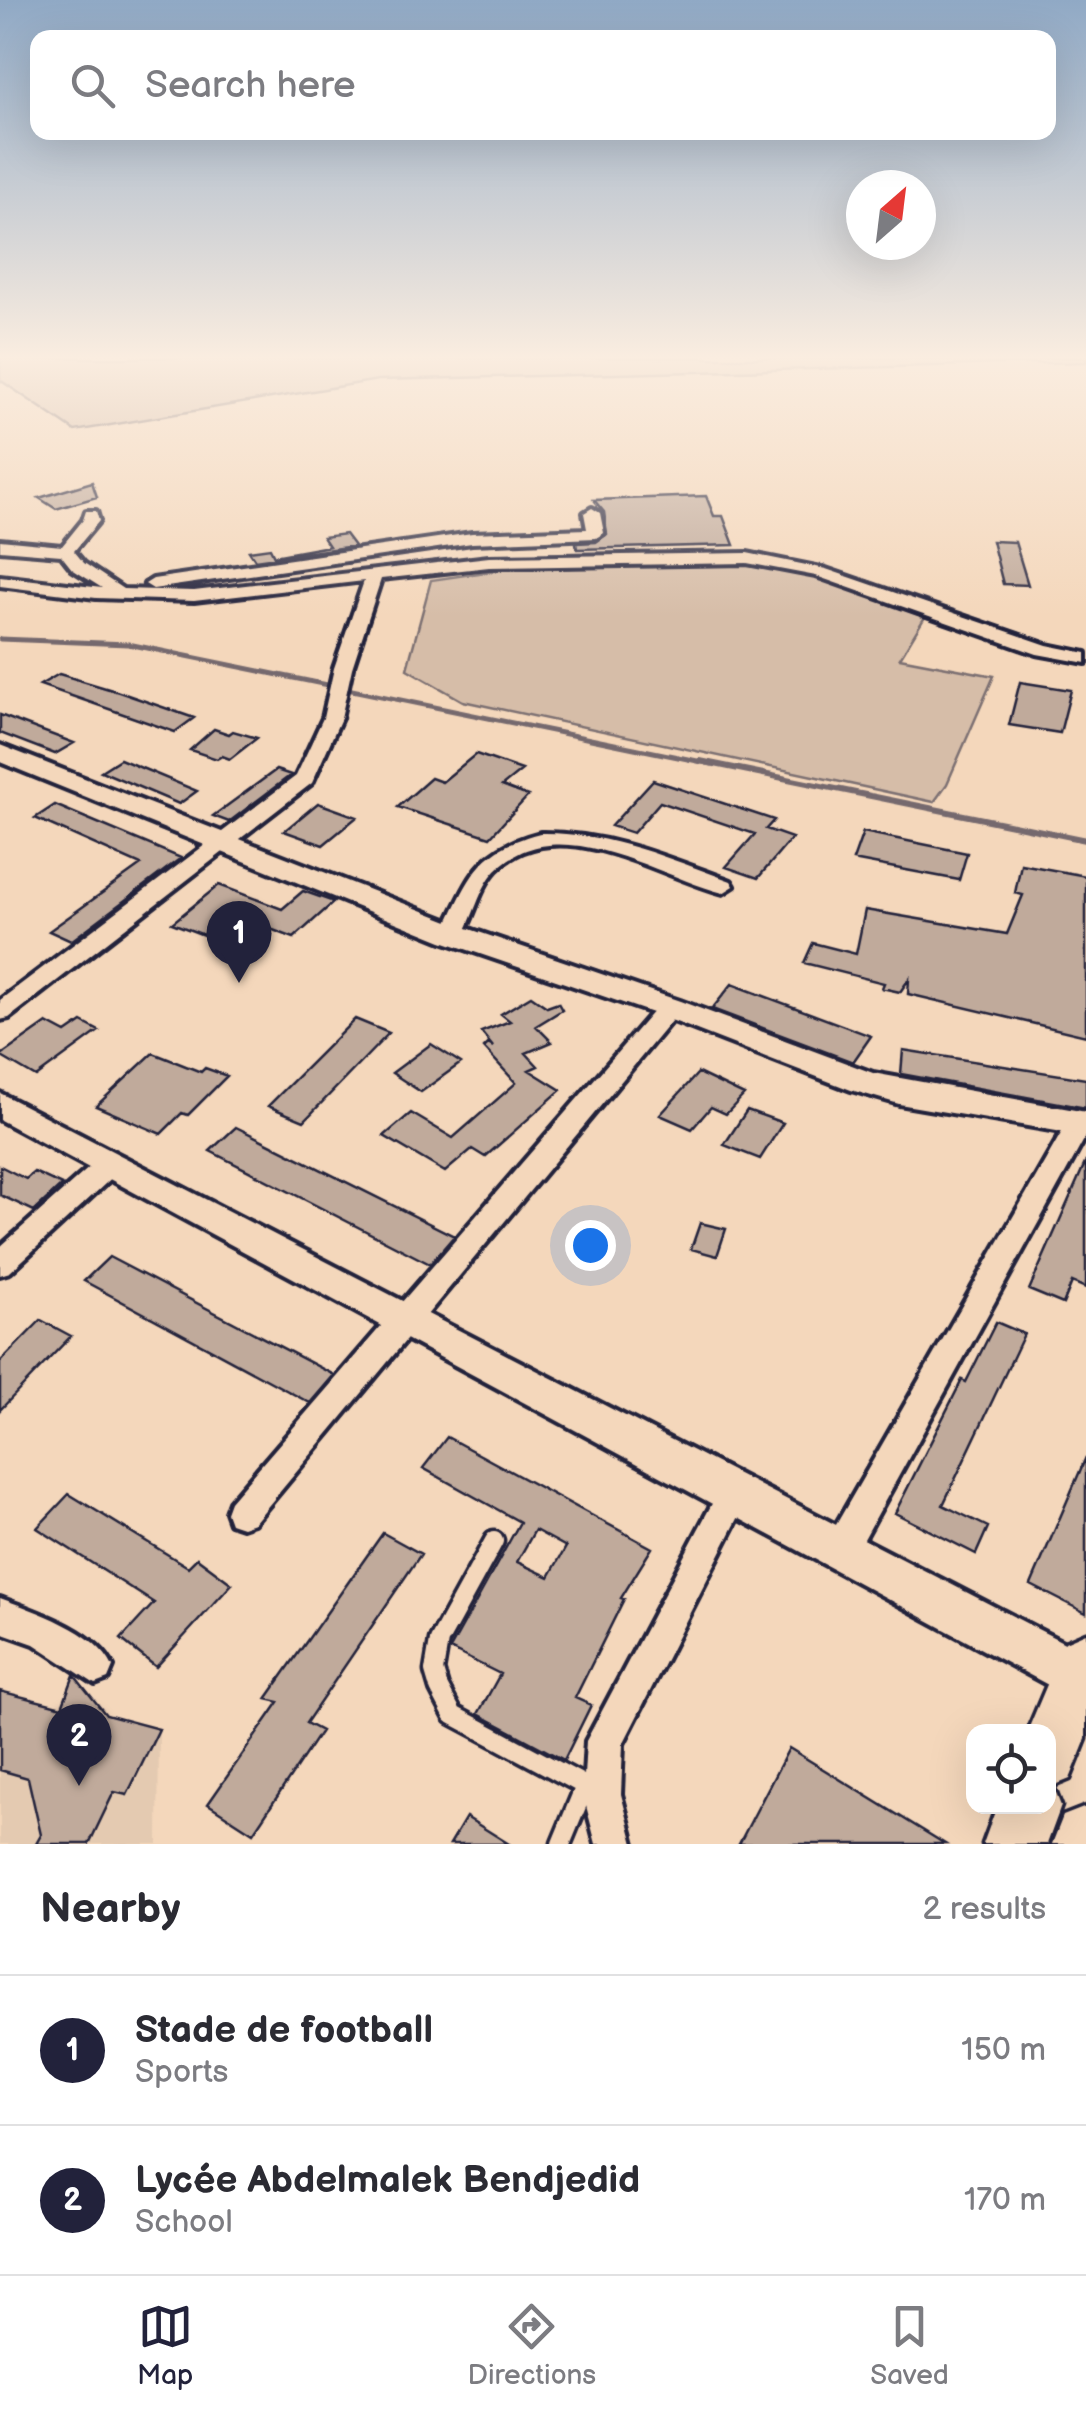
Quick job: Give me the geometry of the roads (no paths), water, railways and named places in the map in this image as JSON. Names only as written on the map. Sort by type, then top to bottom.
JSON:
[{"type":"main road","points":[[1056,1737],[1083,1669]]},
{"type":"main road","points":[[1015,1844],[1027,1814]]},
{"type":"street","points":[[96,592],[472,538],[596,533],[592,513]]},
{"type":"street","points":[[66,551],[91,521],[91,514]]},
{"type":"street","points":[[0,545],[66,551],[78,566],[115,589]]},
{"type":"street","points":[[0,581],[96,592],[194,596],[489,562],[747,558],[820,572],[1043,650],[1086,658]]},
{"type":"street","points":[[25,562],[78,566]]},
{"type":"street","points":[[0,1012],[306,779],[332,718],[343,668],[374,576]]},
{"type":"street","points":[[0,753],[453,934],[899,1092],[1083,1124],[841,1548]]},
{"type":"street","points":[[453,934],[489,866],[514,849],[544,840],[596,840],[723,886]]},
{"type":"street","points":[[242,1512],[669,1008]]},
{"type":"street","points":[[0,1105],[402,1320],[1083,1669]]},
{"type":"street","points":[[0,1264],[110,1164]]},
{"type":"street","points":[[616,1844],[594,1790],[606,1742],[736,1491]]},
{"type":"street","points":[[0,1616],[46,1632],[95,1666]]},
{"type":"lane","points":[[494,1541],[440,1639],[434,1668],[441,1694],[453,1715],[594,1790],[561,1844]]},
{"type":"waterway","points":[[0,639],[128,644],[712,764]]},
{"type":"waterway","points":[[700,761],[1086,840]]},
{"type":"place","name":"Stade de football","points":[[239,983]]},
{"type":"place","name":"Lycée Abdelmalek Bendjedid","points":[[79,1786]]}]
